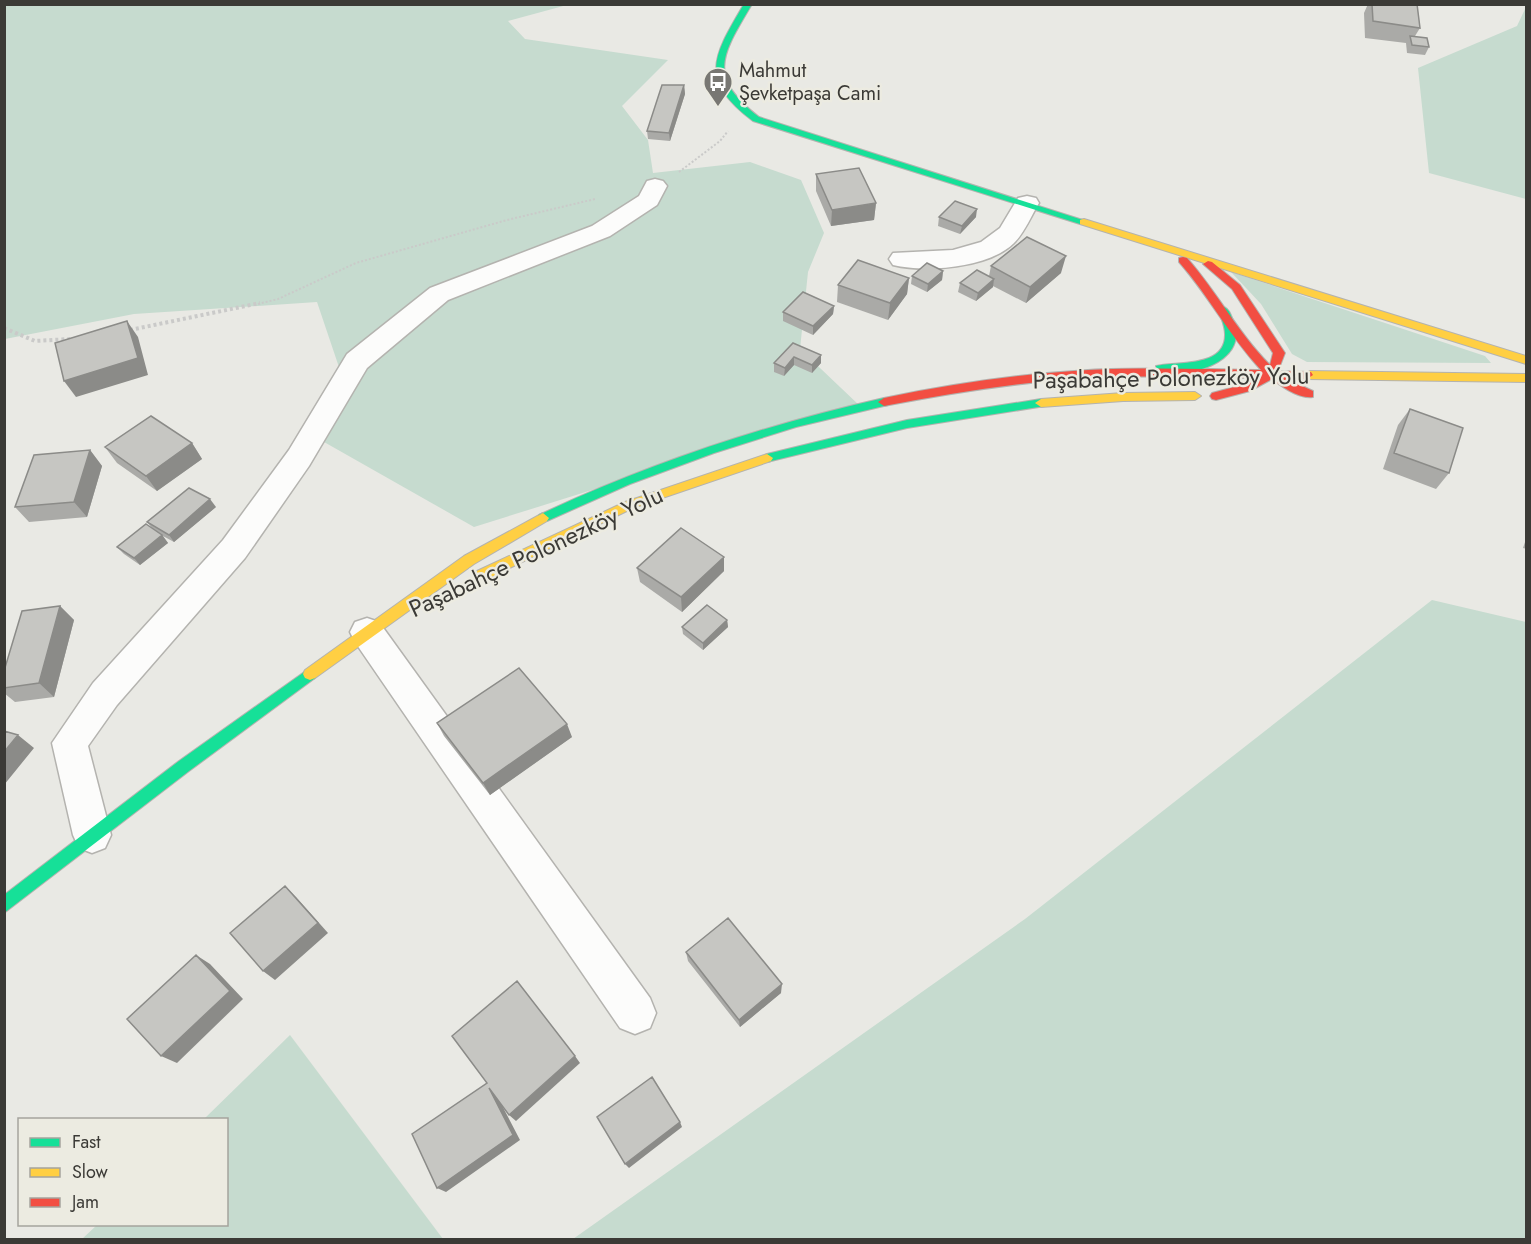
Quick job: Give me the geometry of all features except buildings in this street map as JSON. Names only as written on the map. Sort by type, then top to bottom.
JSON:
[{"type":"main road","points":[[748,4],[720,52],[718,68],[720,86],[743,112],[774,125],[1527,360]]},
{"type":"main road","points":[[1153,243],[1188,265],[1224,311],[1268,374]]},
{"type":"main road","points":[[1153,243],[1214,268],[1236,287],[1279,353],[1281,360],[1277,368],[1240,391],[1216,396]]},
{"type":"main road","points":[[1095,374],[1208,363],[1220,357],[1228,347],[1231,335],[1224,311]]},
{"type":"main road","name":"Paşabahçe Polonezköy Yolu","points":[[4,905],[294,682],[462,562],[536,521],[617,484],[703,451],[816,415],[873,402],[980,385],[1095,374],[1527,378]]},
{"type":"main road","name":"Paşabahçe Polonezköy Yolu","points":[[473,579],[628,506],[794,449],[924,421],[998,410],[1119,398],[1315,394],[1287,389],[1268,374]]},
{"type":"main road","name":"Paşabahçe Polonezköy Yolu","points":[[367,632],[452,590]]},
{"type":"street","points":[[92,836],[70,743],[105,694],[234,549],[299,458],[357,361],[440,294],[601,231],[649,200],[655,186]]},
{"type":"street","points":[[902,259],[933,260],[966,255],[1002,241],[1027,203]]},
{"type":"street","points":[[367,632],[635,1013]]},
{"type":"path","points":[[655,186],[720,141],[743,112]]},
{"type":"path","points":[[127,330],[216,314],[279,299],[356,263],[507,220],[600,198]]},
{"type":"path","points":[[4,328],[35,341],[81,338]]},
{"type":"green space","points":[[5,5],[567,5],[508,21],[525,39],[668,60],[622,106],[648,140],[653,173],[750,162],[801,180],[824,233],[808,272],[800,349],[860,406],[474,527],[317,438],[343,379],[317,302],[134,314],[5,339]]},
{"type":"green space","points":[[1526,7],[1526,199],[1429,173],[1418,68],[1517,26]]},
{"type":"green space","points":[[1231,272],[1485,356],[1491,363],[1307,362],[1292,354],[1261,304]]},
{"type":"green space","points":[[1432,600],[1526,622],[1526,1239],[573,1239],[1025,919]]},
{"type":"green space","points":[[290,1035],[443,1239],[82,1239],[96,1226],[228,1226],[228,1118],[205,1118]]},
{"type":"traffic: fast","points":[[748,4],[729,38],[720,66],[721,79],[727,92],[738,105],[756,119],[1084,222]]},
{"type":"traffic: fast","points":[[1160,369],[1193,366],[1215,359],[1224,353],[1229,345],[1231,333],[1224,311]]},
{"type":"traffic: fast","points":[[543,518],[626,481],[710,449],[796,423],[884,402]]},
{"type":"traffic: fast","points":[[767,458],[907,424],[1041,403]]},
{"type":"traffic: fast","points":[[4,905],[184,766],[310,674]]},
{"type":"traffic: slow","points":[[1084,222],[1526,360]]},
{"type":"traffic: slow","points":[[1307,375],[1526,378]]},
{"type":"traffic: slow","points":[[1041,403],[1123,397],[1195,396]]},
{"type":"traffic: slow","points":[[482,575],[629,505],[767,458]]},
{"type":"traffic: slow","points":[[310,674],[469,560],[543,518]]},
{"type":"traffic: jam","points":[[1183,260],[1199,278],[1253,354],[1269,371],[1287,384],[1309,394]]},
{"type":"traffic: jam","points":[[1208,264],[1236,287],[1279,353],[1272,372],[1265,378],[1246,388],[1216,396]]},
{"type":"traffic: jam","points":[[884,402],[986,384],[1088,374],[1170,372],[1307,375]]},
{"type":"place","name":"Mahmut Şevketpaşa Cami","points":[[718,108]]}]
